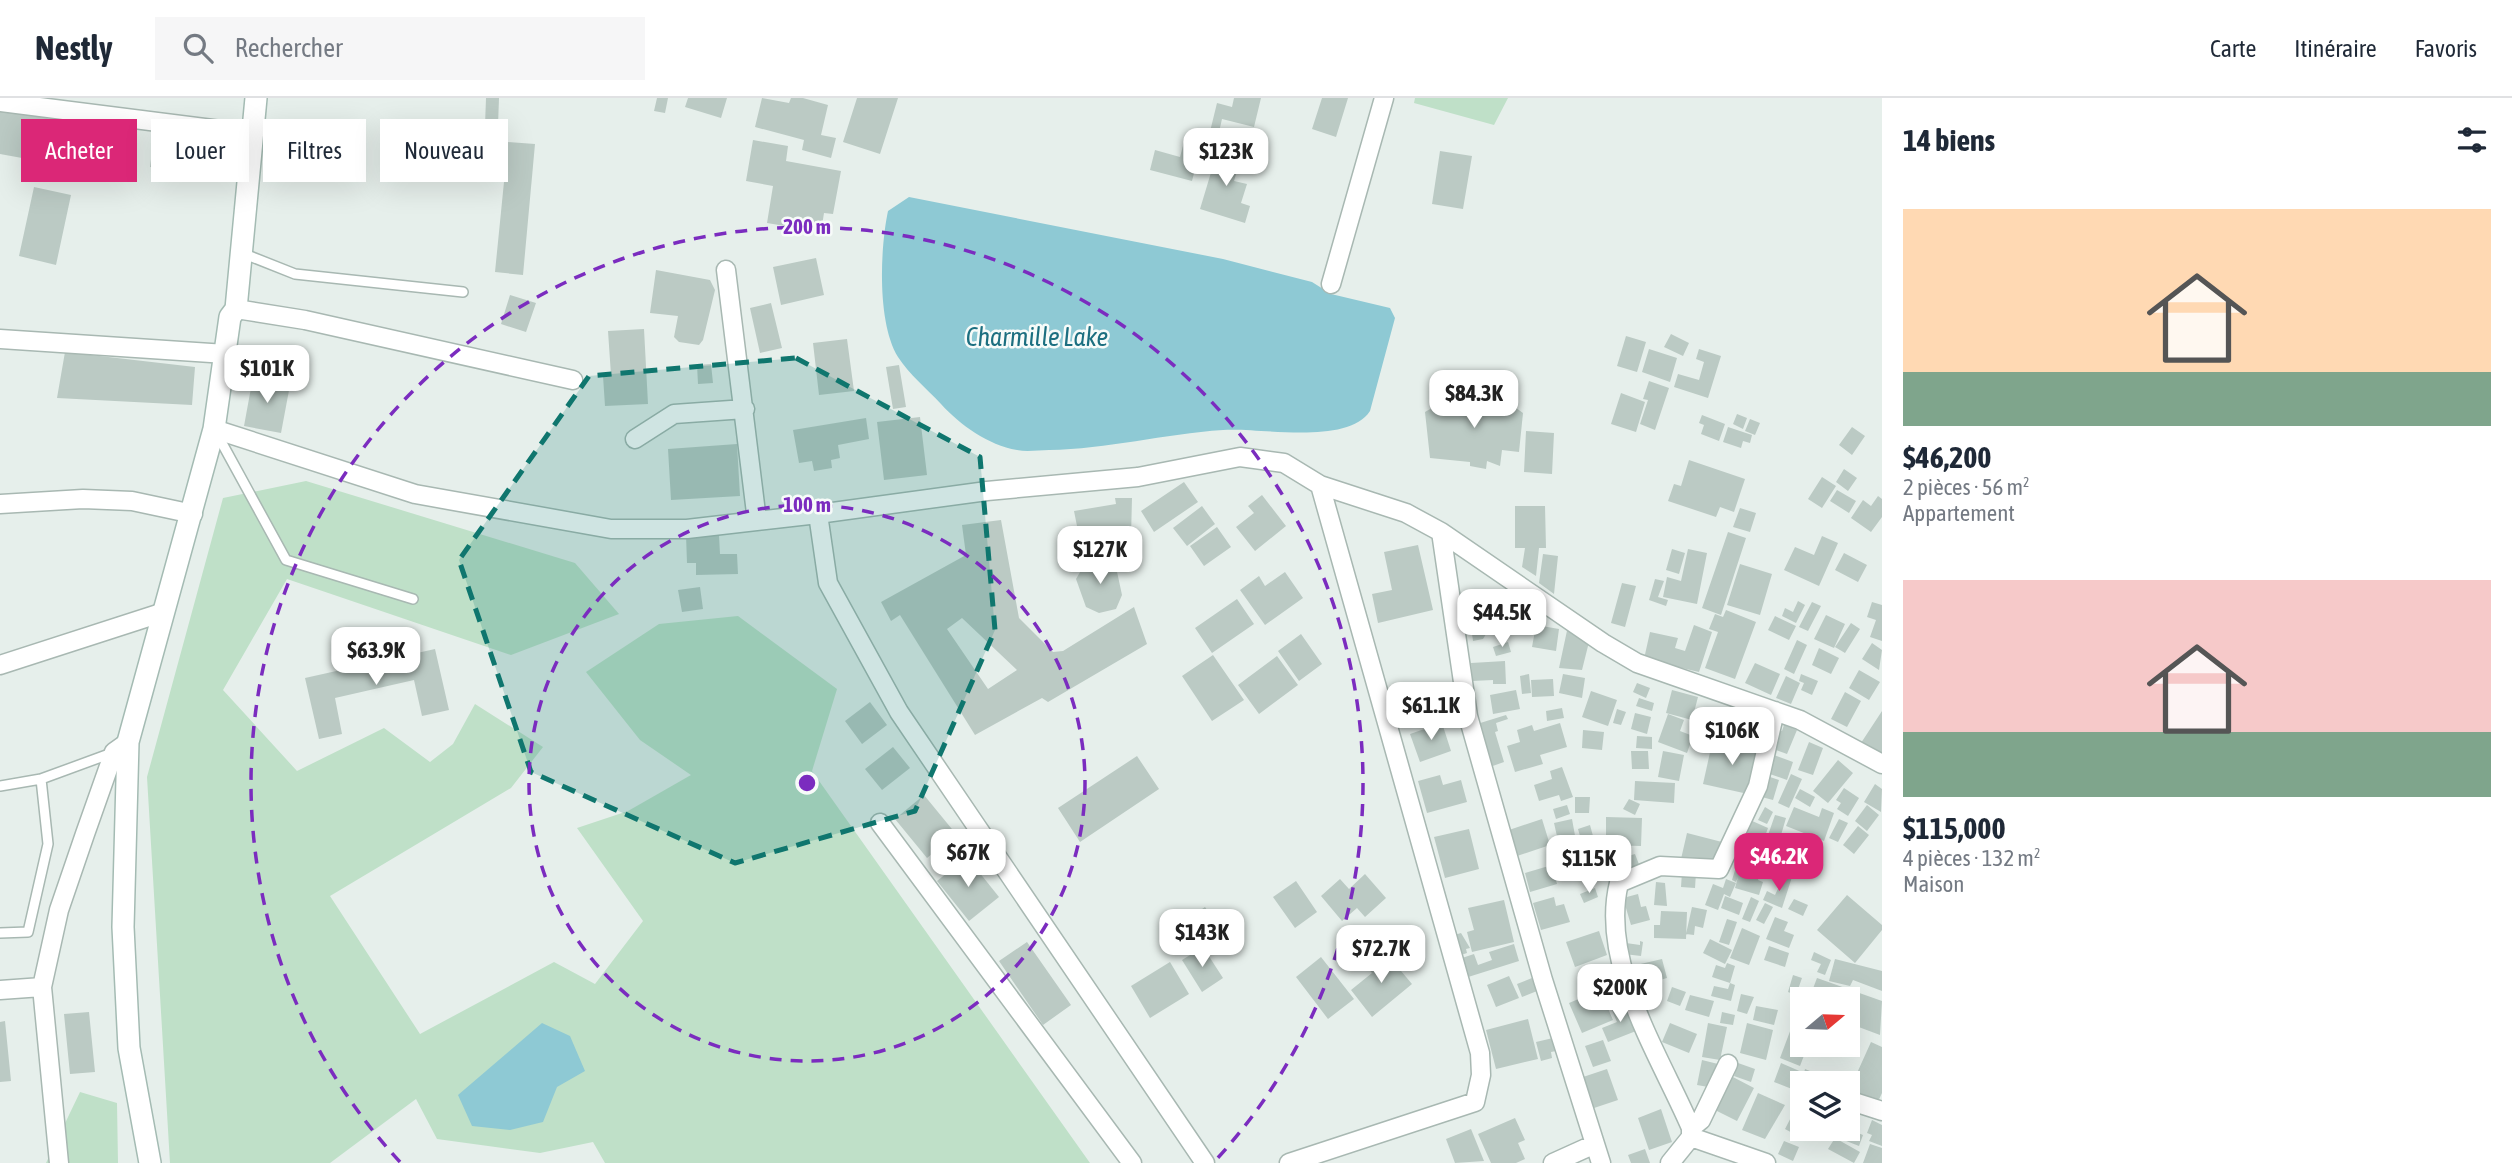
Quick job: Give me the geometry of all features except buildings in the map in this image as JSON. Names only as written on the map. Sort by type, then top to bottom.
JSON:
[{"type":"main road","points":[[150,1163],[129,1048],[123,927],[121,747],[193,513],[214,429],[230,317],[236,309],[256,98]]},
{"type":"street","points":[[1331,284],[1384,98]]},
{"type":"street","points":[[0,102],[252,134]]},
{"type":"street","points":[[726,270],[757,521]]},
{"type":"street","points":[[236,309],[305,320],[573,380]]},
{"type":"street","points":[[0,339],[226,354]]},
{"type":"street","points":[[635,439],[674,414],[745,409]]},
{"type":"street","points":[[214,429],[415,494],[611,529],[687,529],[757,521],[987,491],[1138,477],[1240,457],[1284,463],[1321,485],[1406,513],[1441,532],[1637,663],[1800,720],[1882,764]]},
{"type":"street","points":[[1289,1163],[1475,1102],[1480,1075],[1480,1053],[1431,870],[1321,485]]},
{"type":"street","points":[[0,504],[83,499],[132,501],[193,513]]},
{"type":"street","points":[[818,514],[828,583],[899,712],[1205,1163]]},
{"type":"street","points":[[1441,532],[1468,716],[1543,980],[1601,1163]]},
{"type":"street","points":[[0,664],[164,612]]},
{"type":"street","points":[[1766,1163],[1691,1132],[1647,1033],[1619,959],[1615,901],[1619,883],[1660,866],[1719,869],[1758,786],[1775,711]]},
{"type":"street","points":[[59,1163],[42,987],[59,910],[121,747]]},
{"type":"street","points":[[880,823],[1132,1163]]},
{"type":"street","points":[[0,990],[42,987]]},
{"type":"street","points":[[1670,1163],[1701,1119],[1728,1064]]},
{"type":"street","points":[[1860,1104],[1882,1111]]},
{"type":"street","points":[[1553,1163],[1595,1144]]},
{"type":"lane","points":[[241,253],[295,274],[463,292]]},
{"type":"lane","points":[[214,429],[286,560],[413,599]]},
{"type":"lane","points":[[0,786],[41,779],[121,747]]},
{"type":"lane","points":[[0,933],[28,932],[48,844],[41,779]]},
{"type":"highlighted area","points":[[796,358],[980,457],[995,630],[915,811],[735,863],[531,772],[459,560],[589,376]]},
{"type":"green space","points":[[1415,98],[1508,98],[1494,125],[1414,103]]},
{"type":"green space","points":[[306,481],[575,563],[619,614],[511,655],[287,579],[223,690],[297,771],[384,728],[430,762],[453,744],[475,704],[543,747],[511,788],[330,896],[420,1034],[554,962],[595,984],[643,921],[577,828],[628,811],[691,775],[640,740],[586,672],[659,624],[738,616],[837,689],[812,771],[1090,1163],[605,1163],[593,1142],[540,1153],[437,1139],[416,1099],[330,1163],[170,1163],[147,777],[223,498]]},
{"type":"green space","points":[[80,1092],[117,1103],[118,1163],[46,1163]]},
{"type":"water","name":"Charmille Lake","points":[[909,197],[1223,259],[1312,282],[1331,294],[1390,308],[1395,318],[1370,411],[1359,422],[1323,432],[1223,430],[1092,447],[1033,451],[996,444],[975,433],[949,412],[907,369],[891,343],[883,306],[885,227],[888,211]]},
{"type":"water","points":[[542,1023],[570,1036],[585,1071],[557,1087],[543,1122],[510,1130],[472,1126],[458,1095]]}]
